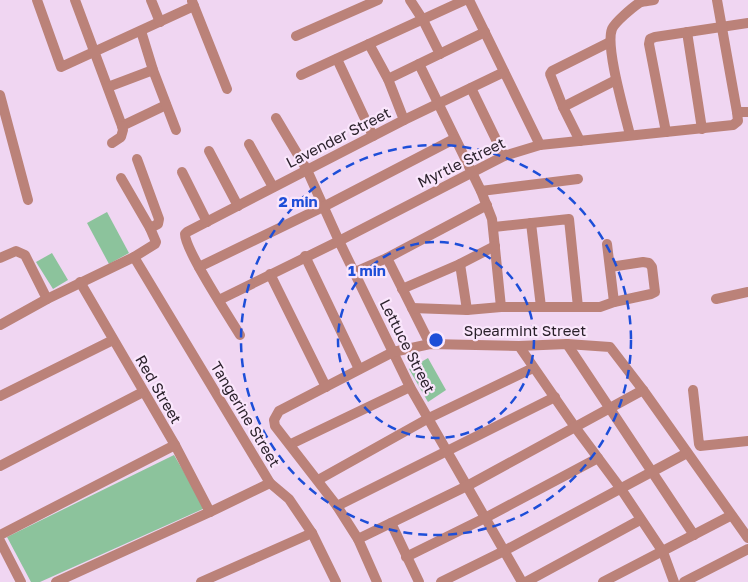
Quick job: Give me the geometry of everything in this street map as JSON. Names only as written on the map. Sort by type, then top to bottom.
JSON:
[{"type":"street","points":[[37,0],[61,67],[160,22],[193,3],[227,89]]},
{"type":"street","points":[[76,0],[122,126],[121,137],[112,143]]},
{"type":"street","points":[[151,0],[160,22]]},
{"type":"street","points":[[296,36],[378,0]]},
{"type":"street","points":[[410,0],[423,20],[440,54]]},
{"type":"street","points":[[469,0],[540,145]]},
{"type":"street","points":[[630,135],[616,80],[610,42],[611,31],[613,26],[640,1],[654,0]]},
{"type":"street","points":[[717,0],[737,112],[748,112]]},
{"type":"street","points":[[301,76],[423,20],[458,1]]},
{"type":"street","points":[[666,132],[649,44],[650,39],[748,23]]},
{"type":"street","points":[[141,31],[153,70],[176,130]]},
{"type":"street","points":[[388,79],[485,32]]},
{"type":"street","points":[[687,32],[702,129]]},
{"type":"street","points":[[580,141],[550,74],[552,71],[610,42]]},
{"type":"street","points":[[369,44],[388,79],[404,120]]},
{"type":"street","points":[[337,59],[373,136]]},
{"type":"street","points":[[419,64],[487,205],[494,227],[502,307]]},
{"type":"street","points":[[108,88],[153,70]]},
{"type":"street","name":"Lavender Street","points":[[199,267],[185,241],[185,234],[187,232],[404,120],[504,72]]},
{"type":"street","points":[[563,106],[616,80]]},
{"type":"street","points":[[471,88],[504,156]]},
{"type":"street","points":[[0,95],[28,200]]},
{"type":"street","points":[[122,126],[166,105]]},
{"type":"street","name":"Myrtle Street","points":[[219,300],[504,156],[540,145],[733,126],[737,123],[737,112]]},
{"type":"street","name":"Lettuce Street","points":[[276,118],[307,170],[338,241],[410,387],[522,582]]},
{"type":"street","points":[[240,335],[199,267],[323,207],[454,138]]},
{"type":"street","points":[[249,144],[273,187]]},
{"type":"street","points":[[209,151],[238,206]]},
{"type":"street","points":[[138,159],[159,218],[158,224],[150,228]]},
{"type":"street","points":[[182,172],[207,222]]},
{"type":"street","points":[[0,325],[80,282],[134,257],[155,244],[156,242],[150,228],[121,178]]},
{"type":"street","points":[[481,191],[578,179]]},
{"type":"street","points":[[354,272],[387,258],[487,205]]},
{"type":"street","points":[[494,227],[569,219],[578,308]]},
{"type":"street","points":[[531,223],[541,307]]},
{"type":"street","points":[[607,244],[614,302]]},
{"type":"street","points":[[402,288],[460,264],[495,246]]},
{"type":"street","points":[[0,258],[11,252],[20,252],[25,255],[47,299]]},
{"type":"street","points":[[305,256],[359,369]]},
{"type":"street","name":"Tangerine Street","points":[[134,257],[270,482],[290,499],[312,533],[336,582]]},
{"type":"street","points":[[387,258],[430,344]]},
{"type":"street","points":[[412,308],[467,310],[502,307],[600,307],[655,292],[652,267],[649,263],[643,262],[610,267]]},
{"type":"street","points":[[460,264],[467,310]]},
{"type":"street","points":[[270,274],[326,387]]},
{"type":"street","name":"Red Street","points":[[80,282],[174,445],[210,512]]},
{"type":"street","points":[[716,299],[748,292]]},
{"type":"street","points":[[0,396],[113,340]]},
{"type":"street","name":"Spearmint Street","points":[[291,444],[275,426],[274,420],[279,411],[393,352],[430,344],[519,346],[567,344],[610,347],[643,390]]},
{"type":"street","points":[[567,344],[694,535]]},
{"type":"street","points":[[519,346],[663,552],[674,582]]},
{"type":"street","points":[[318,480],[428,418],[533,368]]},
{"type":"street","points":[[377,582],[358,539],[337,506],[291,444],[410,387]]},
{"type":"street","points":[[358,539],[467,486],[643,390],[730,516],[748,538]]},
{"type":"street","points":[[693,390],[700,446],[748,441]]},
{"type":"street","points":[[0,466],[143,392]]},
{"type":"street","points":[[337,506],[555,397]]},
{"type":"street","points":[[0,535],[174,445]]},
{"type":"street","points":[[441,582],[687,453]]},
{"type":"street","points":[[406,557],[485,518],[598,458]]},
{"type":"street","points":[[56,582],[210,512],[270,482]]},
{"type":"street","points":[[603,582],[730,516]]},
{"type":"street","points":[[526,582],[640,520]]},
{"type":"street","points":[[391,524],[419,582]]},
{"type":"street","points":[[201,582],[312,533]]},
{"type":"street","points":[[0,541],[21,582]]},
{"type":"street","points":[[684,582],[748,549]]},
{"type":"green space","points":[[107,212],[129,253],[109,264],[87,223]]},
{"type":"green space","points":[[52,253],[68,280],[53,289],[36,262]]},
{"type":"green space","points":[[428,358],[446,390],[428,402],[409,369]]},
{"type":"green space","points":[[174,455],[205,508],[40,582],[31,582],[7,537]]}]
